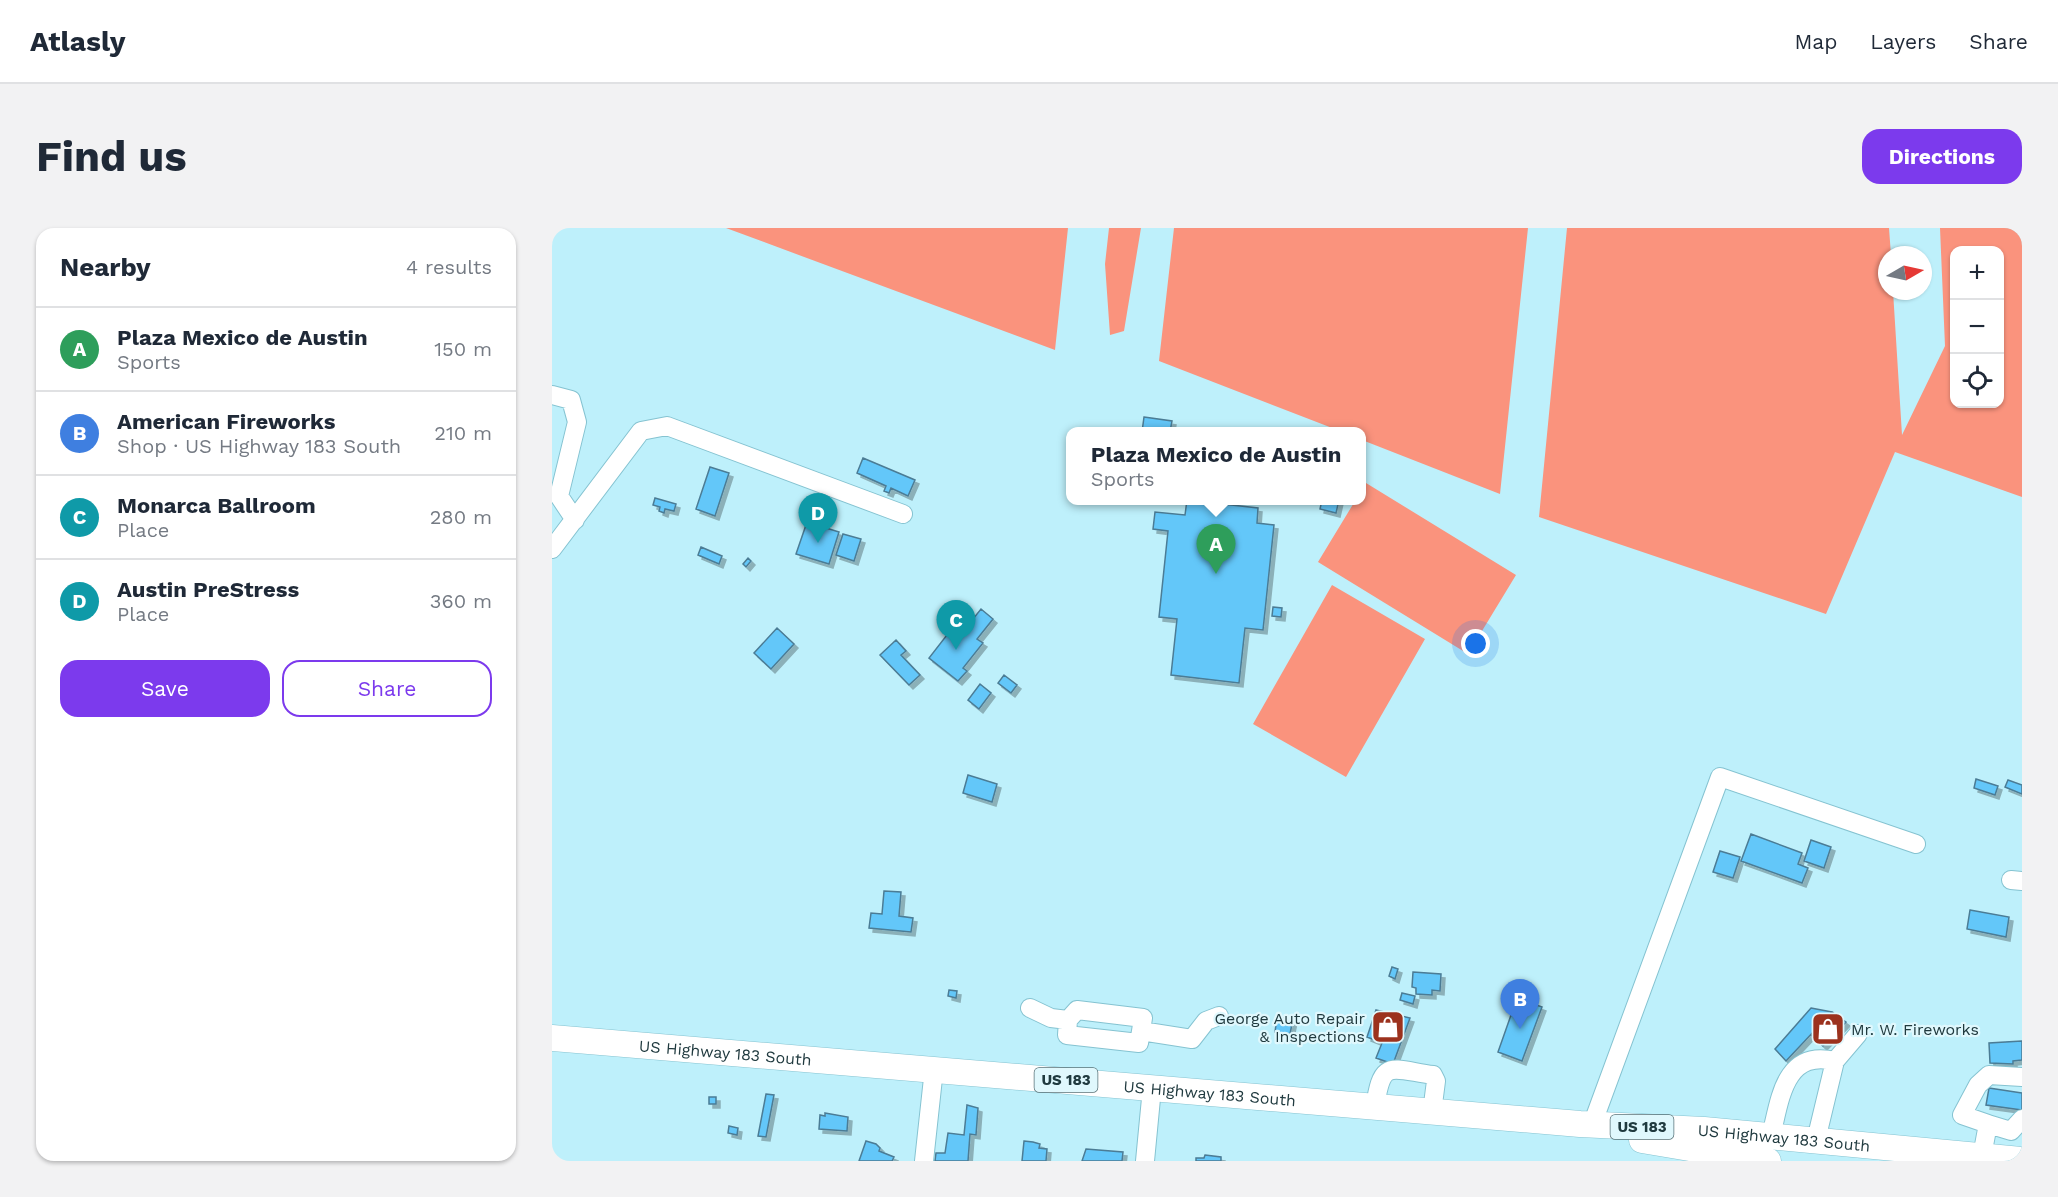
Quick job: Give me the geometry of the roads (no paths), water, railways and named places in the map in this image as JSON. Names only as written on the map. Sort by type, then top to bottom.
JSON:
[{"type":"highway","name":"US Highway 183 South","points":[[552,1038],[1586,1124],[1655,1143],[1770,1149],[1816,1140],[2022,1160]]},
{"type":"street","points":[[552,395],[571,400],[577,422],[559,496],[575,520]]},
{"type":"street","points":[[552,549],[641,431],[667,426],[903,514]]},
{"type":"street","points":[[1586,1124],[1720,777],[1916,844]]},
{"type":"street","points":[[1030,1008],[1051,1018],[1068,1020]]},
{"type":"street","points":[[1077,1010],[1143,1018],[1141,1031],[1139,1042],[1067,1035],[1068,1020],[1077,1010]]},
{"type":"street","points":[[1141,1031],[1192,1039],[1206,1022],[1219,1016]]},
{"type":"street","points":[[1816,1140],[1835,1061],[1858,1034]]},
{"type":"street","points":[[1770,1149],[1789,1075],[1809,1060],[1821,1058],[1835,1061]]},
{"type":"street","points":[[924,1161],[934,1069]]},
{"type":"street","points":[[1375,1107],[1379,1079],[1384,1072],[1393,1069],[1433,1075],[1436,1080],[1432,1112]]},
{"type":"street","points":[[2022,1077],[1989,1075],[1978,1085],[1962,1115],[2011,1131],[2022,1119]]},
{"type":"street","points":[[1145,1161],[1152,1088]]},
{"type":"street","points":[[1982,1156],[1988,1124]]},
{"type":"place","name":"Austin PreStress","points":[[818,543]]},
{"type":"place","name":"Plaza Mexico de Austin","points":[[1216,574]]},
{"type":"place","name":"Monarca Ballroom","points":[[956,650]]},
{"type":"place","name":"George Auto Repair & Inspections","points":[[1388,1027]]},
{"type":"place","name":"American Fireworks","points":[[1520,1029]]},
{"type":"place","name":"Mr. W. Fireworks","points":[[1828,1029]]}]
